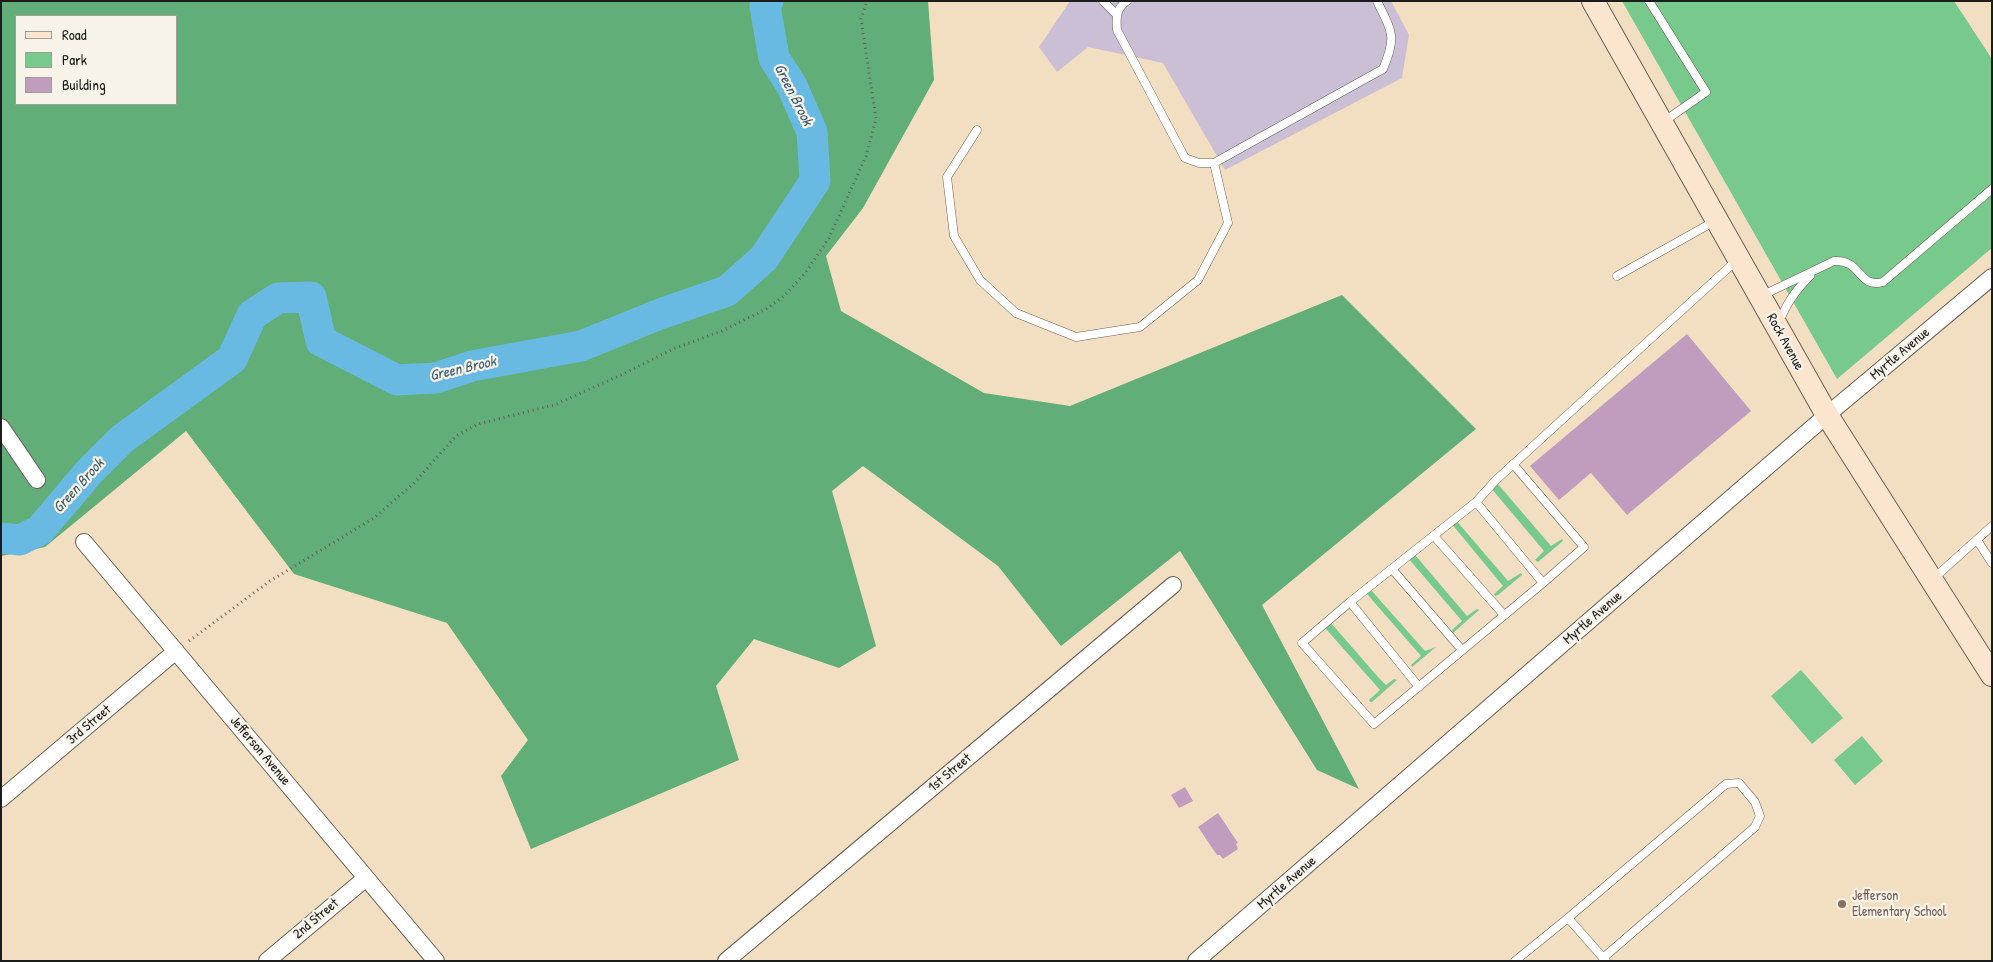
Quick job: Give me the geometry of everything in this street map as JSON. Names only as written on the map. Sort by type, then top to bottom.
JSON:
[{"type":"street","name":"Rock Avenue","points":[[1593,1],[1826,416],[1992,675]]},
{"type":"street","name":"Myrtle Avenue","points":[[1196,961],[1826,416],[1992,277]]},
{"type":"street","points":[[1,426],[37,480]]},
{"type":"street","name":"Jefferson Avenue","points":[[84,542],[436,961]]},
{"type":"street","name":"1st Street","points":[[726,961],[1173,586]]},
{"type":"street","name":"3rd Street","points":[[1,799],[176,651]]},
{"type":"street","name":"2nd Street","points":[[267,961],[366,878]]},
{"type":"lane","points":[[1103,1],[1117,15]]},
{"type":"lane","points":[[1126,1],[1117,15],[1118,30],[1185,158],[1199,163],[1214,163],[1383,69],[1390,52],[1392,32],[1376,1]]},
{"type":"lane","points":[[1649,1],[1706,92],[1662,123]]},
{"type":"lane","points":[[977,130],[947,177],[954,236],[980,280],[1016,313],[1076,337],[1140,327],[1198,280],[1228,223],[1214,163]]},
{"type":"lane","points":[[1760,297],[1815,272],[1834,261],[1845,260],[1853,265],[1868,282],[1875,284],[1883,282],[1992,189]]},
{"type":"lane","points":[[1617,276],[1717,220]]},
{"type":"lane","points":[[1513,464],[1584,547],[1374,724],[1302,643],[1350,602],[1476,502],[1513,464],[1738,259]]},
{"type":"lane","points":[[1777,328],[1788,301],[1796,290],[1815,272]]},
{"type":"lane","points":[[1476,502],[1543,583]]},
{"type":"lane","points":[[1932,580],[1992,526]]},
{"type":"lane","points":[[1434,536],[1504,615]]},
{"type":"lane","points":[[1976,540],[1992,563]]},
{"type":"lane","points":[[1392,569],[1462,650]]},
{"type":"lane","points":[[1350,602],[1419,688]]},
{"type":"lane","points":[[1515,961],[1726,784],[1739,783],[1755,802],[1760,816],[1755,827],[1604,959],[1568,918]]},
{"type":"lane","points":[[1523,954],[1529,961]]},
{"type":"path","points":[[176,651],[270,581],[374,518],[414,483],[456,436],[478,424],[554,405],[673,349],[722,331],[766,308],[784,296],[806,272],[829,238],[866,156],[876,119],[861,19],[867,1]]},
{"type":"shaded area","points":[[1070,1],[1391,1],[1409,35],[1402,78],[1225,170],[1163,63],[1088,47],[1057,72],[1039,47]]},
{"type":"green space","points":[[1,1],[928,1],[934,80],[863,208],[826,256],[841,311],[984,393],[1070,406],[1342,295],[1476,429],[1262,605],[1359,789],[1317,770],[1180,551],[1061,646],[998,566],[863,466],[832,491],[876,646],[839,668],[754,639],[716,686],[739,760],[531,849],[501,776],[528,740],[447,623],[294,574],[186,431],[45,547],[1,556]]},
{"type":"green space","points":[[1622,1],[1954,1],[1992,59],[1992,248],[1837,379]]},
{"type":"green space","points":[[1497,483],[1551,546],[1562,539],[1563,541],[1538,562],[1535,560],[1544,551],[1491,488]]},
{"type":"green space","points":[[1455,519],[1508,581],[1521,573],[1522,575],[1498,595],[1495,596],[1494,594],[1503,586],[1451,523]]},
{"type":"green space","points":[[1415,555],[1467,616],[1477,609],[1479,610],[1453,633],[1452,630],[1462,621],[1408,558]]},
{"type":"green space","points":[[1371,590],[1425,651],[1436,647],[1412,667],[1411,665],[1421,656],[1367,594],[1356,601]]},
{"type":"green space","points":[[1331,623],[1386,685],[1394,679],[1397,680],[1372,702],[1369,700],[1380,690],[1326,629],[1316,635]]},
{"type":"green space","points":[[1801,670],[1843,718],[1812,744],[1771,696]]},
{"type":"green space","points":[[1862,736],[1883,761],[1855,785],[1834,760]]},
{"type":"building","points":[[1687,334],[1751,411],[1627,515],[1591,473],[1559,500],[1530,466]]},
{"type":"building","points":[[1185,787],[1193,801],[1179,808],[1171,795]]},
{"type":"building","points":[[1218,813],[1238,843],[1236,844],[1238,849],[1223,859],[1220,855],[1217,855],[1198,827]]},
{"type":"waterway","name":"Green Brook","points":[[1,538],[20,540],[40,530],[89,472],[122,439],[232,359],[252,315],[278,298],[311,297],[321,341],[397,380],[436,378],[472,366],[581,346],[660,314],[727,291],[764,258],[815,181],[812,132],[792,86],[774,58],[765,6],[768,1]]},
{"type":"place","name":"Jefferson Elementary School","points":[[1842,904]]}]
